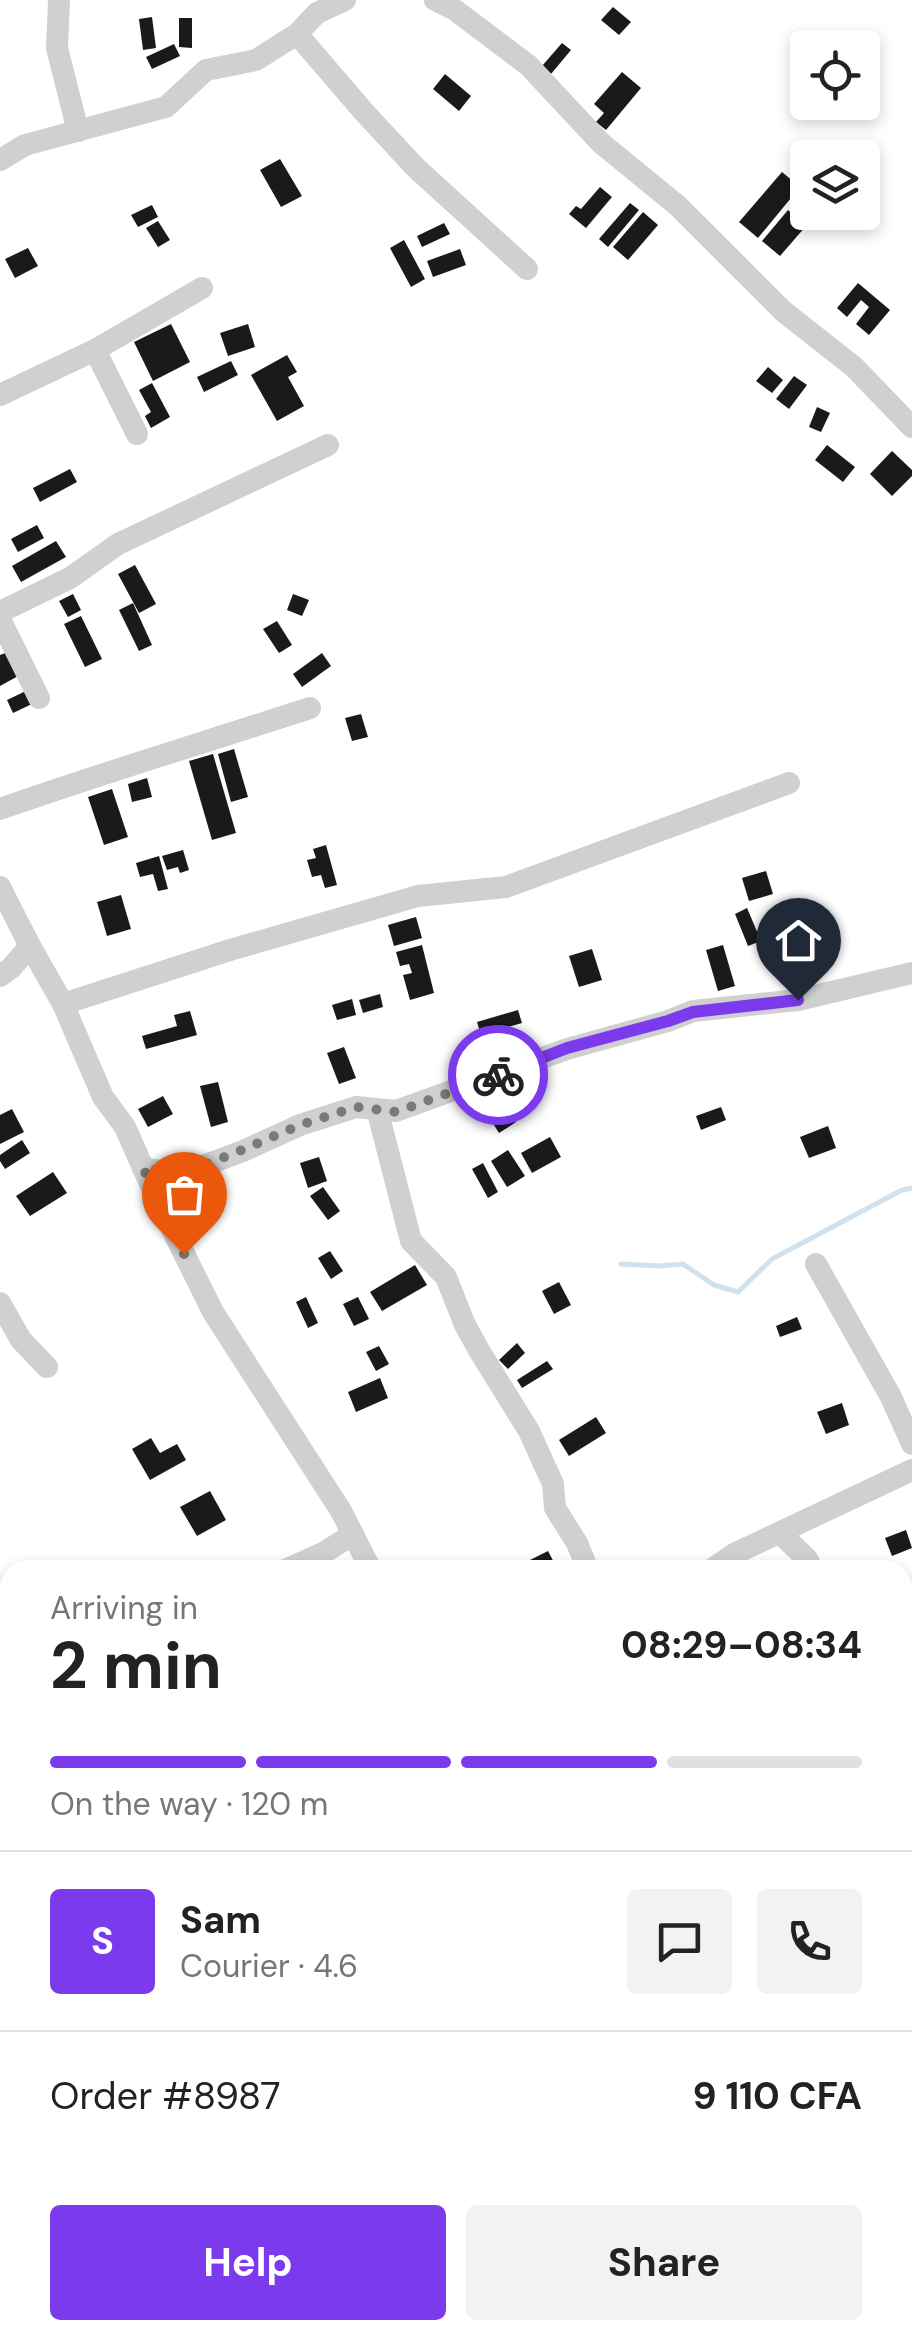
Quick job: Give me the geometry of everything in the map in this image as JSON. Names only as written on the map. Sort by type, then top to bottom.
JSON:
[{"type":"street","points":[[59,0],[57,48],[78,131]]},
{"type":"street","points":[[0,160],[25,146],[166,106],[206,70],[256,60],[296,34],[311,6],[345,0]]},
{"type":"street","points":[[435,0],[455,10],[528,65],[601,143],[678,206],[783,311],[854,367],[912,427]]},
{"type":"street","points":[[296,34],[415,167],[527,269]]},
{"type":"street","points":[[0,395],[95,350],[202,288]]},
{"type":"street","points":[[95,350],[137,434]]},
{"type":"street","points":[[4,613],[70,578],[118,544],[328,445]]},
{"type":"street","points":[[0,585],[4,613],[40,698]]},
{"type":"street","points":[[0,809],[310,708]]},
{"type":"street","points":[[63,1004],[230,950],[418,896],[506,886],[789,783]]},
{"type":"street","points":[[0,887],[63,1004],[103,1097],[125,1127],[213,1312],[341,1512],[366,1560]]},
{"type":"street","points":[[0,976],[30,946]]},
{"type":"street","points":[[143,1168],[182,1174],[300,1125],[356,1107],[396,1112],[567,1048],[693,1012],[798,1000],[912,973]]},
{"type":"street","points":[[378,1110],[411,1241],[446,1277],[465,1325],[529,1432],[554,1484],[555,1508],[584,1560]]},
{"type":"street","points":[[816,1264],[891,1397],[912,1444]]},
{"type":"street","points":[[0,1303],[22,1340],[47,1367]]},
{"type":"street","points":[[726,1560],[912,1470]]},
{"type":"street","points":[[780,1533],[808,1560]]},
{"type":"street","points":[[308,1560],[353,1534]]},
{"type":"building","points":[[613,7],[631,22],[619,35],[601,20]]},
{"type":"building","points":[[152,17],[156,48],[143,50],[139,19]]},
{"type":"building","points":[[179,18],[192,18],[192,48],[179,47]]},
{"type":"building","points":[[562,43],[571,50],[551,74],[542,66]]},
{"type":"building","points":[[174,44],[180,56],[152,69],[146,57]]},
{"type":"building","points":[[622,72],[641,88],[606,130],[596,122],[604,113],[594,104]]},
{"type":"building","points":[[445,74],[471,96],[459,111],[433,89]]},
{"type":"building","points":[[280,159],[302,196],[281,207],[260,170]]},
{"type":"building","points":[[782,172],[790,179],[790,199],[758,238],[739,222]]},
{"type":"building","points":[[600,187],[612,197],[586,228],[569,214],[576,206],[581,209]]},
{"type":"building","points":[[630,203],[639,210],[608,247],[599,239]]},
{"type":"building","points":[[152,205],[158,217],[138,227],[131,215]]},
{"type":"building","points":[[788,210],[790,230],[803,230],[780,256],[762,241]]},
{"type":"building","points":[[643,212],[658,225],[628,260],[613,247]]},
{"type":"building","points":[[158,221],[170,240],[158,247],[146,228]]},
{"type":"building","points":[[444,223],[450,234],[422,247],[417,236]]},
{"type":"building","points":[[404,240],[425,279],[411,287],[390,248]]},
{"type":"building","points":[[28,248],[38,266],[15,278],[5,259]]},
{"type":"building","points":[[460,249],[466,265],[433,277],[427,261]]},
{"type":"building","points":[[858,283],[890,310],[869,335],[856,324],[869,307],[861,300],[847,317],[837,308]]},
{"type":"building","points":[[171,324],[190,362],[153,381],[134,342]]},
{"type":"building","points":[[248,324],[255,347],[228,356],[220,333]]},
{"type":"building","points":[[287,355],[297,372],[288,377],[304,406],[277,421],[251,375]]},
{"type":"building","points":[[231,361],[238,375],[204,392],[197,377]]},
{"type":"building","points":[[768,367],[783,380],[772,393],[756,381]]},
{"type":"building","points":[[794,376],[807,385],[789,409],[776,399]]},
{"type":"building","points":[[152,383],[170,417],[151,428],[145,416],[151,412],[139,390]]},
{"type":"building","points":[[817,407],[830,413],[821,432],[809,427]]},
{"type":"building","points":[[827,445],[855,467],[843,482],[815,460]]},
{"type":"building","points":[[892,451],[912,470],[912,476],[892,496],[870,474]]},
{"type":"building","points":[[70,469],[77,482],[40,502],[33,488]]},
{"type":"building","points":[[37,525],[44,538],[18,552],[11,539]]},
{"type":"building","points":[[56,541],[66,557],[21,582],[12,566]]},
{"type":"building","points":[[135,565],[156,604],[139,613],[118,574]]},
{"type":"building","points":[[73,594],[81,610],[68,617],[59,601]]},
{"type":"building","points":[[293,594],[309,600],[302,616],[287,610]]},
{"type":"building","points":[[133,603],[152,645],[139,651],[119,610]]},
{"type":"building","points":[[81,616],[102,659],[85,667],[64,624]]},
{"type":"building","points":[[277,621],[292,645],[279,653],[263,629]]},
{"type":"building","points":[[8,652],[20,675],[0,686],[0,655]]},
{"type":"building","points":[[322,653],[331,666],[302,687],[293,674]]},
{"type":"building","points":[[28,690],[34,703],[13,713],[7,700]]},
{"type":"building","points":[[361,714],[368,737],[352,741],[345,718]]},
{"type":"building","points":[[234,749],[248,797],[231,802],[218,754]]},
{"type":"building","points":[[213,754],[236,833],[212,840],[189,761]]},
{"type":"building","points":[[147,778],[152,797],[132,802],[128,784]]},
{"type":"building","points":[[112,789],[128,837],[104,845],[88,797]]},
{"type":"building","points":[[326,845],[337,885],[325,888],[321,875],[312,877],[307,860],[316,858],[313,849]]},
{"type":"building","points":[[183,850],[189,870],[167,870],[162,856]]},
{"type":"building","points":[[159,856],[168,889],[158,891],[153,874],[140,877],[136,863]]},
{"type":"building","points":[[766,871],[773,894],[749,901],[742,878]]},
{"type":"building","points":[[121,895],[131,929],[107,936],[97,902]]},
{"type":"building","points":[[747,908],[761,941],[748,946],[735,914]]},
{"type":"building","points":[[416,917],[422,938],[394,946],[388,925]]},
{"type":"building","points":[[422,945],[434,993],[410,1000],[403,975],[412,973],[409,964],[400,966],[396,952]]},
{"type":"building","points":[[723,945],[735,986],[718,991],[706,950]]},
{"type":"building","points":[[592,949],[602,980],[579,987],[569,956]]},
{"type":"building","points":[[380,994],[383,1007],[363,1013],[359,1000]]},
{"type":"building","points":[[352,999],[356,1015],[337,1020],[332,1005]]},
{"type":"building","points":[[518,1010],[522,1023],[481,1035],[477,1022]]},
{"type":"building","points":[[190,1011],[197,1035],[146,1049],[142,1036],[177,1026],[174,1015]]},
{"type":"building","points":[[344,1047],[356,1078],[339,1084],[327,1053]]},
{"type":"building","points":[[218,1082],[228,1122],[211,1127],[200,1086]]},
{"type":"building","points":[[163,1096],[173,1114],[148,1127],[138,1109]]},
{"type":"building","points":[[501,1098],[516,1122],[499,1133],[484,1109]]},
{"type":"building","points":[[721,1107],[726,1120],[701,1130],[696,1116]]},
{"type":"building","points":[[12,1109],[24,1132],[0,1144],[0,1115]]},
{"type":"building","points":[[828,1126],[836,1148],[809,1158],[800,1137]]},
{"type":"building","points":[[550,1137],[561,1157],[532,1173],[521,1153]]},
{"type":"building","points":[[22,1140],[30,1153],[5,1169],[0,1155]]},
{"type":"building","points":[[508,1150],[525,1176],[507,1187],[491,1161]]},
{"type":"building","points":[[319,1157],[327,1181],[308,1188],[300,1163]]},
{"type":"building","points":[[483,1163],[498,1192],[488,1198],[472,1169]]},
{"type":"building","points":[[53,1172],[67,1193],[30,1216],[16,1196]]},
{"type":"building","points":[[323,1187],[340,1211],[328,1220],[310,1196]]},
{"type":"building","points":[[330,1251],[343,1271],[331,1279],[318,1258]]},
{"type":"building","points":[[415,1265],[427,1285],[382,1311],[370,1292]]},
{"type":"building","points":[[559,1282],[571,1305],[554,1314],[542,1291]]},
{"type":"building","points":[[306,1297],[318,1323],[308,1328],[296,1302]]},
{"type":"building","points":[[358,1297],[369,1319],[354,1326],[343,1304]]},
{"type":"building","points":[[797,1317],[802,1329],[780,1337],[776,1326]]},
{"type":"building","points":[[517,1343],[525,1353],[508,1369],[499,1360]]},
{"type":"building","points":[[379,1346],[389,1364],[376,1371],[366,1352]]},
{"type":"building","points":[[547,1361],[553,1369],[522,1388],[517,1380]]},
{"type":"building","points":[[380,1378],[388,1398],[356,1412],[348,1392]]},
{"type":"building","points":[[842,1403],[849,1425],[826,1434],[817,1412]]},
{"type":"building","points":[[596,1417],[606,1433],[569,1456],[559,1440]]},
{"type":"building","points":[[151,1438],[160,1453],[177,1444],[186,1460],[150,1480],[132,1449]]},
{"type":"building","points":[[210,1491],[226,1520],[197,1536],[180,1507]]},
{"type":"building","points":[[906,1530],[912,1548],[892,1556],[885,1538]]},
{"type":"building","points":[[548,1551],[553,1560],[530,1560]]},
{"type":"waterway","points":[[621,1264],[683,1264],[714,1285],[738,1292],[772,1259],[912,1188]]},
{"type":"way so far","points":[[184,1254],[143,1168],[182,1174],[300,1125],[356,1107],[396,1112],[498,1075]]},
{"type":"route","points":[[498,1075],[567,1048],[693,1012],[798,1000]]}]
